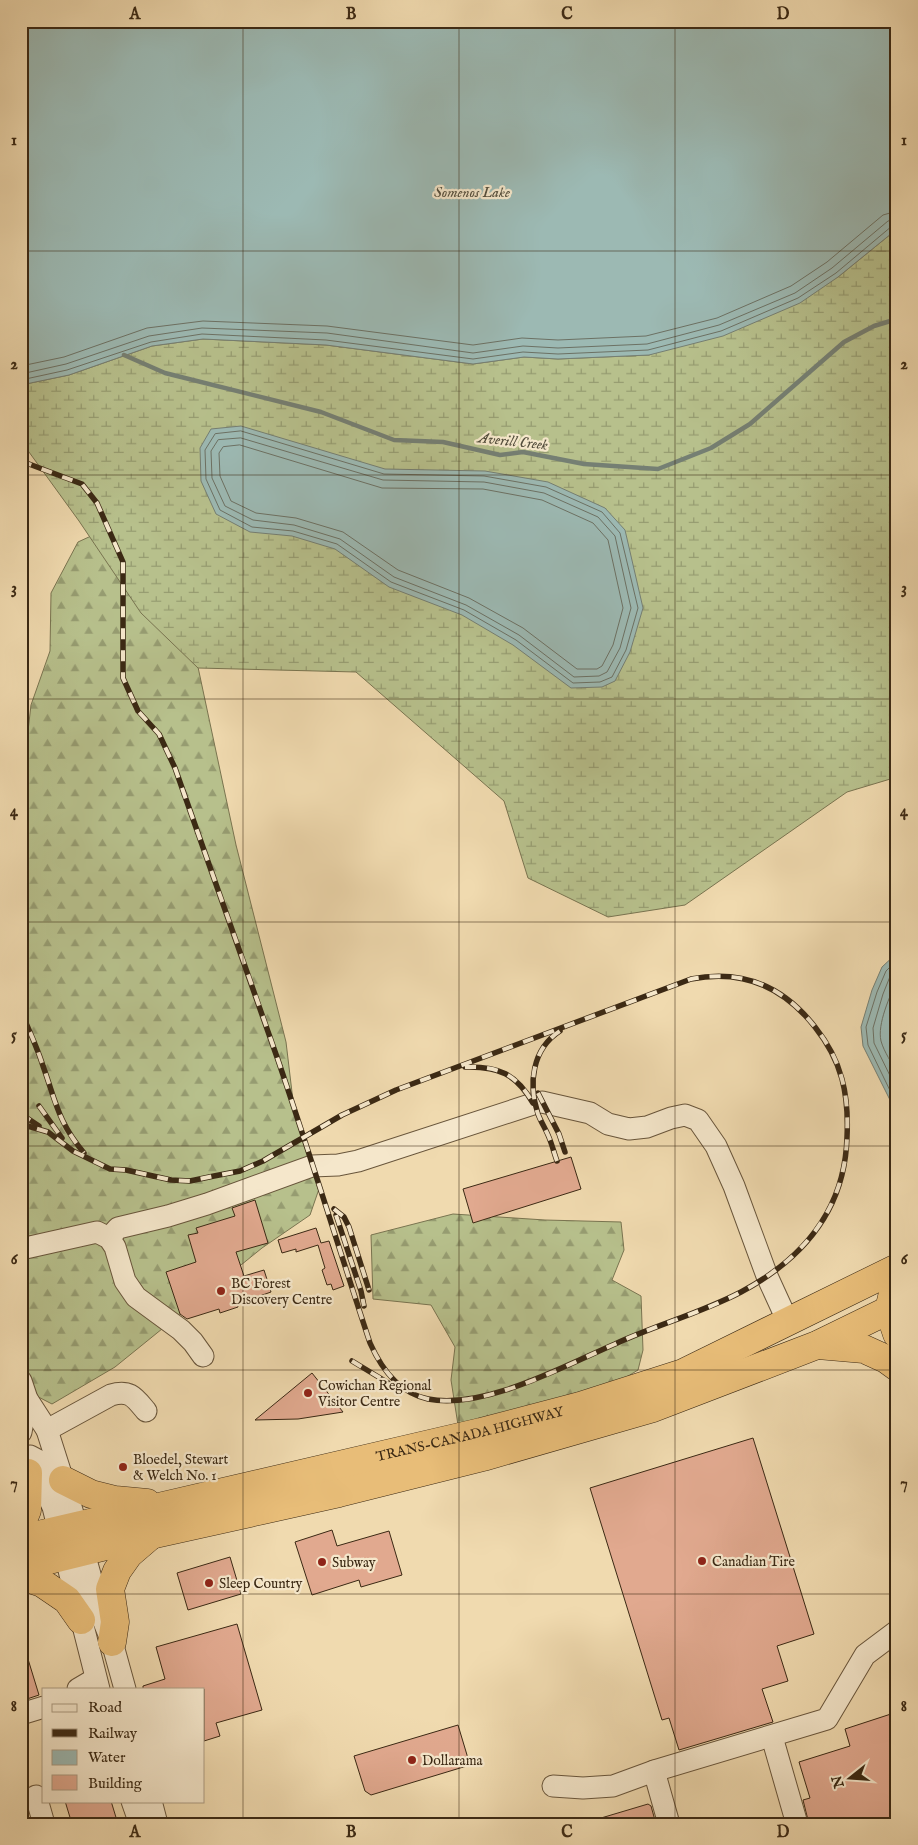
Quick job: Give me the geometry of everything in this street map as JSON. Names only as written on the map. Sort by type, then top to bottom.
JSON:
[{"type":"highway","name":"TRANS-CANADA HIGHWAY","points":[[21,1566],[71,1541],[163,1506],[481,1432],[580,1406],[683,1373],[897,1268]]},
{"type":"highway","points":[[894,1317],[897,1280]]},
{"type":"highway","name":"TRANS-CANADA HIGHWAY","points":[[21,1539],[71,1541],[151,1535],[339,1493],[483,1457],[653,1408],[894,1317]]},
{"type":"highway","points":[[816,1345],[864,1349],[886,1359],[897,1367]]},
{"type":"highway","points":[[21,1525],[27,1510],[23,1467]]},
{"type":"highway","points":[[63,1480],[91,1494],[115,1500],[163,1506]]},
{"type":"highway","points":[[112,1642],[115,1622],[110,1589],[117,1571],[129,1554],[151,1535]]},
{"type":"highway","points":[[21,1576],[42,1583],[67,1600],[81,1620]]},
{"type":"street","points":[[109,1238],[118,1228],[207,1204],[312,1166],[338,1165],[358,1161],[536,1103],[542,1102],[590,1113],[608,1124],[629,1129],[647,1127],[685,1115],[698,1120],[716,1146],[734,1186],[767,1276],[788,1322]]},
{"type":"street","points":[[21,1249],[97,1232],[109,1238],[115,1247],[125,1282],[136,1297],[181,1330],[203,1356]]},
{"type":"street","points":[[24,1390],[47,1430],[63,1480],[90,1685]]},
{"type":"street","points":[[21,1432],[24,1390]]},
{"type":"street","points":[[47,1430],[120,1392],[135,1398],[146,1411]]},
{"type":"street","points":[[63,1480],[47,1465],[30,1456],[23,1467],[47,1492],[71,1541],[112,1642],[123,1688]]},
{"type":"street","points":[[553,1786],[584,1788],[613,1786],[654,1771],[827,1719],[865,1655],[897,1631]]},
{"type":"street","points":[[21,1714],[42,1708]]},
{"type":"street","points":[[772,1737],[797,1824]]},
{"type":"street","points":[[654,1771],[669,1824]]},
{"type":"street","points":[[36,1796],[44,1824]]},
{"type":"street","points":[[132,1802],[140,1824]]},
{"type":"street","points":[[151,1802],[157,1824]]},
{"type":"green space","points":[[897,229],[897,777],[847,792],[685,905],[608,917],[528,878],[504,801],[356,672],[198,668],[141,613],[79,521],[21,441],[21,385],[69,375],[152,346],[203,339],[326,345],[473,364],[524,357],[558,359],[649,355],[838,277]]},
{"type":"green space","points":[[128,519],[189,625],[236,845],[286,1042],[294,1109],[320,1186],[310,1215],[262,1248],[115,1367],[52,1404],[21,1388],[21,762],[25,757],[31,705],[50,651],[51,593],[78,542]]},
{"type":"green space","points":[[453,1214],[545,1220],[621,1222],[624,1250],[612,1280],[641,1296],[643,1350],[638,1370],[610,1387],[458,1425],[451,1380],[455,1347],[431,1305],[373,1299],[371,1235]]},
{"type":"water","name":"Somenos Lake","points":[[21,21],[897,21],[897,229],[838,277],[800,303],[723,336],[649,355],[558,359],[524,357],[473,364],[326,345],[203,339],[152,346],[69,375],[21,385]]},
{"type":"water","points":[[241,426],[385,469],[485,471],[548,482],[605,508],[625,530],[643,608],[630,652],[615,681],[602,687],[571,688],[513,645],[462,615],[389,587],[335,549],[292,536],[250,532],[216,514],[201,481],[200,448],[211,429]]},
{"type":"water","points":[[897,953],[897,1114],[863,1046],[861,1027],[872,990],[882,967]]},
{"type":"building","points":[[571,1157],[581,1189],[473,1223],[463,1189]]},
{"type":"building","points":[[255,1200],[268,1243],[236,1252],[244,1276],[264,1270],[271,1292],[237,1304],[238,1307],[220,1313],[219,1309],[187,1319],[180,1314],[166,1272],[196,1262],[188,1235],[198,1233],[196,1228],[235,1216],[232,1208]]},
{"type":"building","points":[[316,1228],[321,1243],[329,1241],[344,1286],[333,1290],[331,1284],[327,1285],[322,1270],[325,1268],[318,1245],[296,1252],[296,1249],[282,1253],[278,1240]]},
{"type":"building","name":"Cowichan Regional Visitor Centre","points":[[312,1373],[343,1412],[298,1419],[255,1420]]},
{"type":"building","name":"Canadian Tire","points":[[753,1438],[814,1634],[777,1646],[788,1681],[762,1689],[773,1722],[679,1750],[669,1718],[662,1720],[590,1488]]},
{"type":"building","points":[[332,1530],[337,1546],[389,1531],[402,1575],[361,1587],[359,1580],[312,1595],[295,1542]]},
{"type":"building","name":"Sleep Country","points":[[230,1557],[241,1594],[188,1610],[177,1573]]},
{"type":"building","points":[[237,1624],[262,1710],[216,1723],[220,1736],[205,1741],[205,1688],[143,1688],[143,1686],[165,1679],[156,1647]]},
{"type":"building","points":[[24,1646],[39,1695],[21,1701],[21,1647]]},
{"type":"building","points":[[897,1712],[897,1824],[809,1824],[803,1800],[810,1798],[799,1762],[850,1746],[845,1729]]},
{"type":"building","name":"Dollarama","points":[[458,1725],[470,1765],[371,1795],[365,1791],[354,1756]]},
{"type":"building","points":[[65,1802],[111,1802],[118,1824],[72,1824]]},
{"type":"building","points":[[648,1804],[651,1806],[656,1824],[591,1824],[591,1821]]},
{"type":"waterway","name":"Averill Creek","points":[[124,355],[165,373],[321,412],[394,440],[443,442],[500,455],[523,452],[584,464],[658,469],[711,448],[750,424],[844,342],[874,326],[897,319]]},
{"type":"railway","points":[[21,461],[82,484],[97,503],[123,562],[123,678],[138,711],[159,734],[175,768],[278,1060],[302,1131],[313,1166],[370,1343],[386,1370],[400,1385],[418,1396],[450,1401],[498,1392],[548,1374],[631,1337],[741,1292],[783,1264],[816,1229],[829,1209],[838,1187],[844,1163],[847,1137],[847,1106],[838,1065],[832,1052],[815,1027],[803,1013],[775,991],[744,979],[727,977],[691,979],[396,1090],[342,1115],[263,1161],[240,1171],[190,1181],[171,1180],[126,1170],[110,1169],[73,1151],[48,1132],[21,1124]]},
{"type":"railway","points":[[21,1012],[63,1121],[84,1153]]},
{"type":"railway","points":[[557,1161],[538,1114],[533,1091],[533,1079],[538,1057],[543,1047],[560,1031]]},
{"type":"railway","points":[[465,1067],[488,1068],[505,1074],[520,1085],[533,1103]]},
{"type":"railway","points":[[538,1093],[559,1134],[565,1152]]},
{"type":"railway","points":[[39,1106],[62,1138]]},
{"type":"railway","points":[[21,1114],[39,1126]]},
{"type":"railway","points":[[334,1209],[344,1217],[349,1227],[369,1290]]},
{"type":"railway","points":[[336,1215],[361,1291],[364,1306]]},
{"type":"railway","points":[[352,1361],[395,1387]]},
{"type":"place","name":"BC Forest Discovery Centre","points":[[221,1291]]},
{"type":"place","name":"Cowichan Regional Visitor Centre","points":[[308,1393]]},
{"type":"place","name":"Bloedel, Stewart & Welch No. 1","points":[[123,1467]]},
{"type":"place","name":"Canadian Tire","points":[[702,1561]]},
{"type":"place","name":"Subway","points":[[322,1562]]},
{"type":"place","name":"Sleep Country","points":[[209,1583]]},
{"type":"place","name":"Dollarama","points":[[412,1760]]}]
